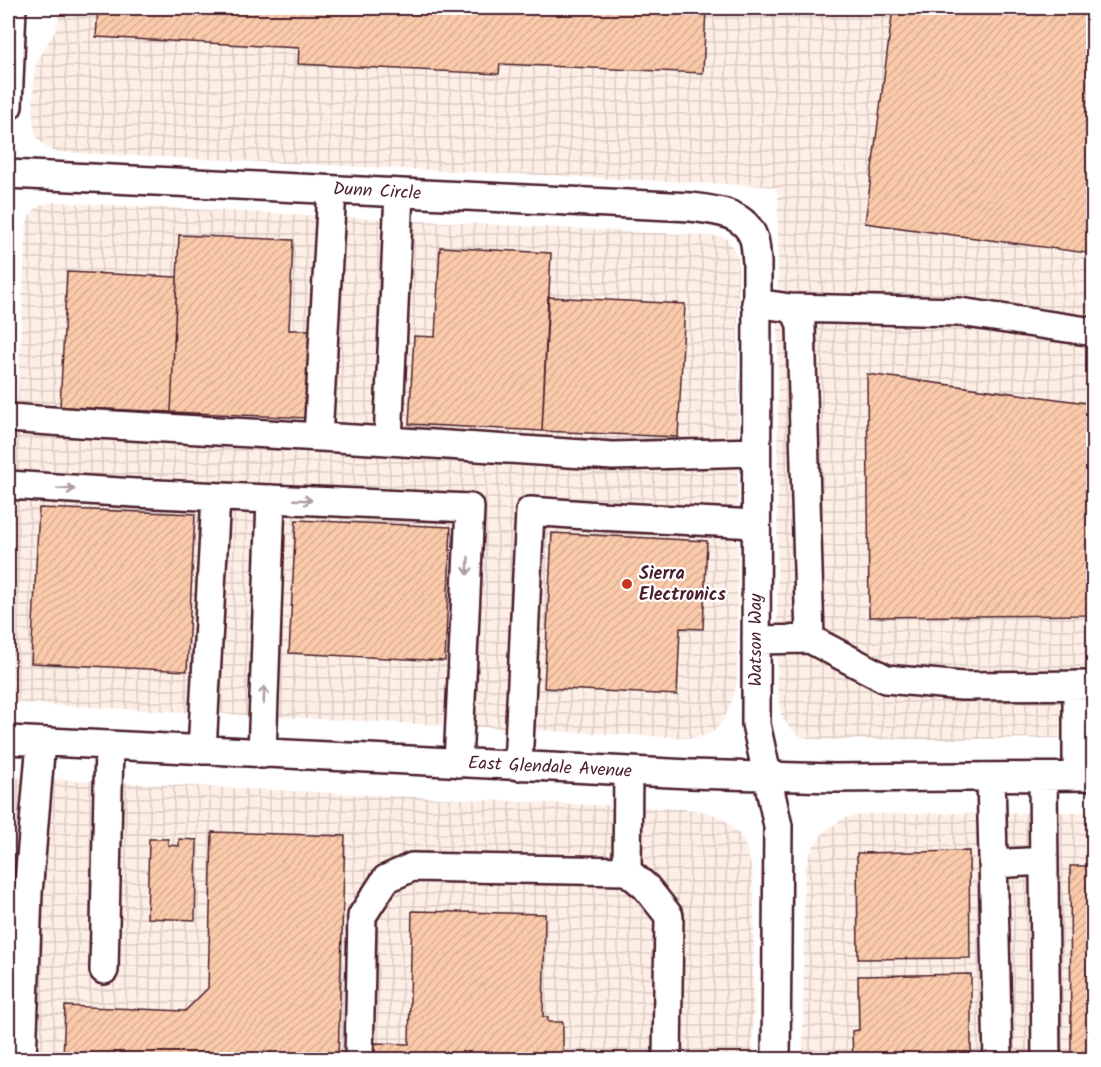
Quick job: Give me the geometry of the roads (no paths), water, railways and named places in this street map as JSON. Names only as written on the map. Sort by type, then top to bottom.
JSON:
[{"type":"street","points":[[8,106],[13,8]]},
{"type":"street","name":"Dunn Circle","points":[[8,174],[691,207],[713,210],[737,217],[744,222]]},
{"type":"street","points":[[318,437],[332,190]]},
{"type":"street","points":[[388,441],[399,193]]},
{"type":"street","name":"Watson Way","points":[[744,222],[750,228],[755,241],[757,262],[756,724],[778,826],[776,1059]]},
{"type":"street","points":[[756,303],[790,308],[960,312],[1094,332]]},
{"type":"street","points":[[790,308],[797,315],[801,326],[810,639]]},
{"type":"street","points":[[8,418],[613,456],[756,452]]},
{"type":"street","points":[[8,486],[470,508],[458,763]]},
{"type":"street","points":[[202,750],[216,496]]},
{"type":"street","points":[[262,754],[271,499]]},
{"type":"street","points":[[518,766],[530,511],[756,524]]},
{"type":"street","points":[[756,640],[810,639],[886,679],[962,686],[1085,685],[1085,776]]},
{"type":"street","name":"East Glendale Avenue","points":[[8,740],[262,754],[768,776],[834,778],[1085,776]]},
{"type":"street","points":[[22,1059],[28,893],[41,742]]},
{"type":"street","points":[[104,970],[109,745]]},
{"type":"street","points":[[627,871],[628,771]]},
{"type":"street","points":[[991,777],[998,1059]]},
{"type":"street","points":[[1043,777],[1046,1059]]},
{"type":"street","points":[[993,864],[1044,861]]},
{"type":"street","points":[[359,1059],[362,916],[386,879],[412,867],[627,871],[646,887],[669,916],[667,1059]]},
{"type":"place","name":"Sierra Electronics","points":[[627,584]]}]
